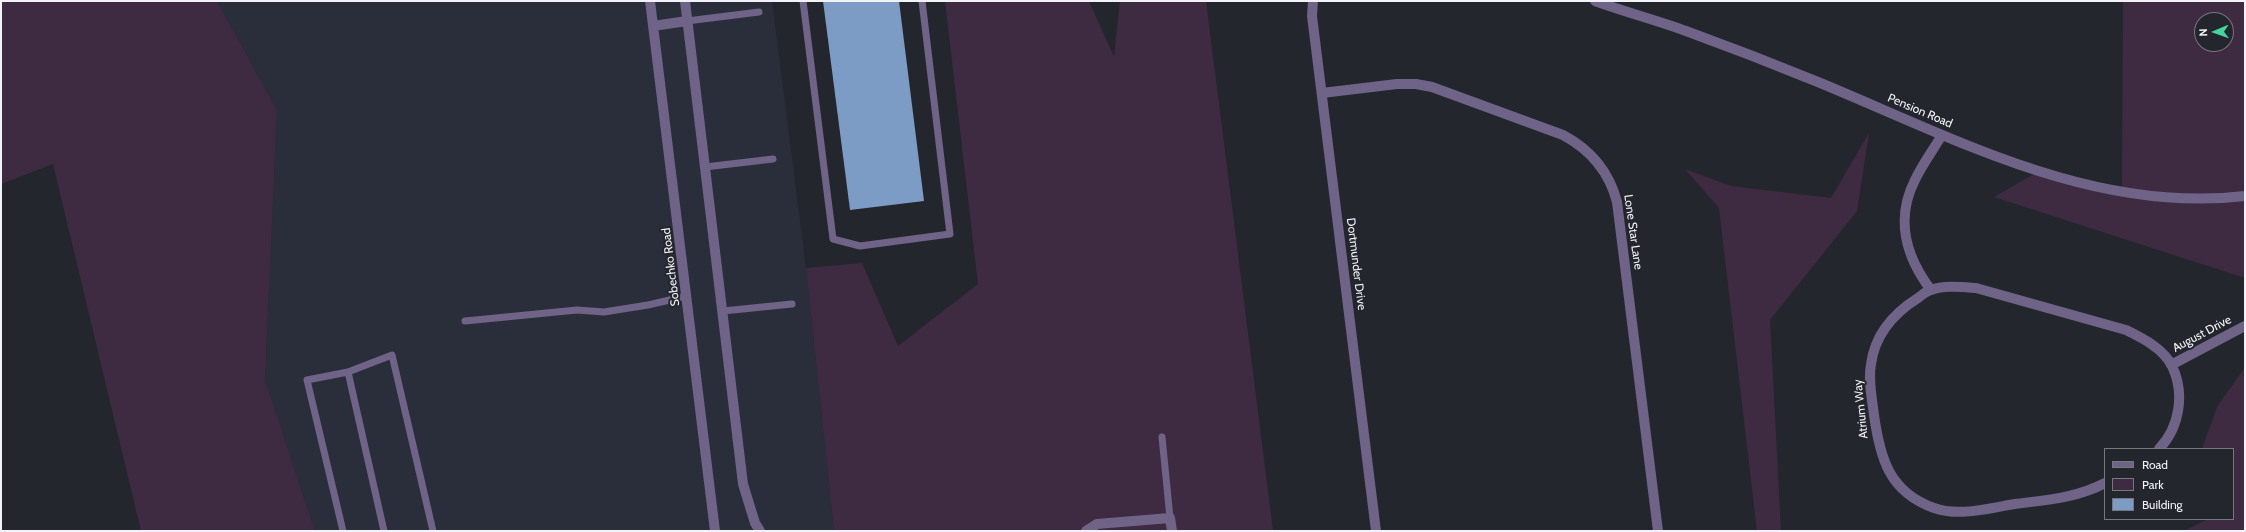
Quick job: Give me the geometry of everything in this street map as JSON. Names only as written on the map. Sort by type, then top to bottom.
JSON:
[{"type":"street","name":"Sobechko Road","points":[[650,1],[715,531]]},
{"type":"street","points":[[685,1],[723,311],[742,484],[755,523],[760,531]]},
{"type":"street","name":"Dortmunder Drive","points":[[1313,1],[1312,16],[1376,531]]},
{"type":"street","name":"Pension Road","points":[[1594,1],[1693,33],[1818,82],[1942,135],[2054,176],[2111,190],[2147,196],[2194,199],[2245,196]]},
{"type":"street","points":[[653,26],[687,20]]},
{"type":"street","name":"Lone Star Lane","points":[[1322,93],[1397,84],[1432,87],[1563,135],[1577,142],[1597,161],[1614,189],[1617,202],[1658,531]]},
{"type":"street","points":[[1931,290],[1916,270],[1907,247],[1905,220],[1908,196],[1914,180],[1942,135]]},
{"type":"street","name":"Atrium Way","points":[[2104,483],[2074,496],[1966,511],[1935,508],[1920,502],[1906,492],[1894,480],[1885,466],[1878,445],[1870,387],[1870,365],[1880,336],[1891,320],[1907,305],[1931,290],[1958,287],[1976,288],[2126,330],[2149,343],[2171,365],[2179,393],[2179,407],[2176,420],[2169,437],[2160,448]]},
{"type":"street","name":"August Drive","points":[[2171,365],[2245,326]]},
{"type":"street","points":[[1086,531],[1097,524],[1170,518],[1172,531]]},
{"type":"lane","points":[[804,1],[833,239],[860,246],[950,234],[922,1]]},
{"type":"lane","points":[[687,20],[759,12]]},
{"type":"lane","points":[[705,167],[773,159]]},
{"type":"lane","points":[[465,321],[577,310],[604,312],[648,305],[687,296]]},
{"type":"lane","points":[[723,311],[792,304]]},
{"type":"lane","points":[[343,531],[307,380],[348,372],[392,355],[433,531]]},
{"type":"lane","points":[[348,372],[384,531]]},
{"type":"lane","points":[[1162,437],[1170,518]]},
{"type":"shaded area","points":[[217,1],[772,1],[806,268],[834,531],[315,531],[265,380],[277,110]]},
{"type":"green space","points":[[1,1],[217,1],[277,110],[265,380],[315,531],[141,531],[53,164],[1,184]]},
{"type":"green space","points":[[945,1],[1089,1],[1114,57],[1120,1],[1206,1],[1273,531],[834,531],[806,268],[862,263],[898,346],[978,284]]},
{"type":"green space","points":[[2123,1],[2245,1],[2245,278],[1994,197],[2041,170],[2122,189]]},
{"type":"green space","points":[[1869,133],[1857,211],[1770,320],[1781,531],[1757,531],[1719,208],[1685,169],[1731,186],[1831,198]]},
{"type":"green space","points":[[2245,367],[2245,531],[2184,531],[2206,520],[2234,520],[2234,448],[2202,448],[2217,407]]},
{"type":"building","points":[[823,1],[899,1],[924,201],[850,210]]}]
